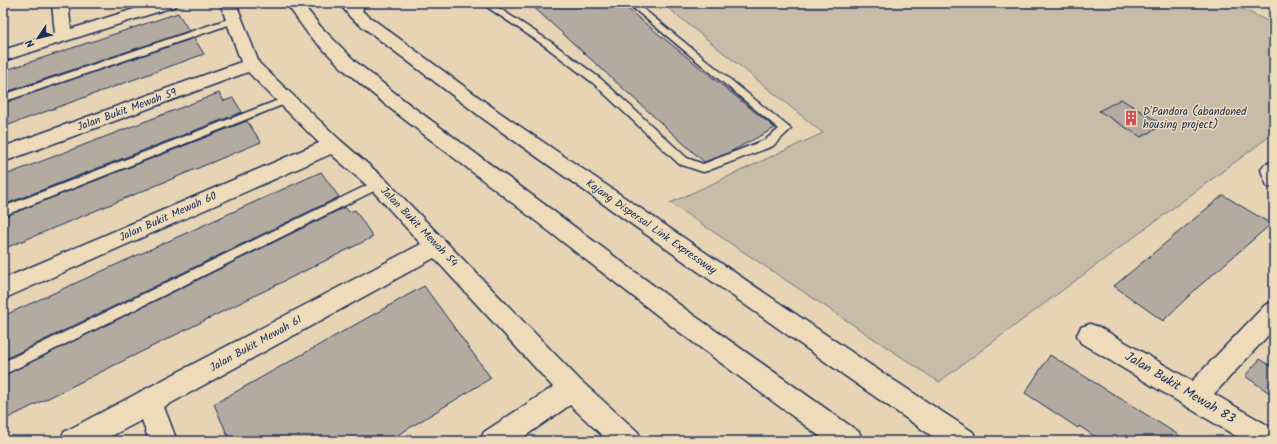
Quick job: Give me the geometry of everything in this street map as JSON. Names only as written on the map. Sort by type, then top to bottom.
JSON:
[{"type":"main road","points":[[60,3],[64,37]]},
{"type":"main road","points":[[3,56],[64,37],[144,7],[170,3]]},
{"type":"main road","points":[[294,3],[314,30],[350,66],[398,105],[683,321],[849,441]]},
{"type":"main road","name":"Kajang Dispersal Link Expressway","points":[[355,7],[492,116],[860,372],[963,441]]},
{"type":"main road","name":"Jalan Bukit Mewah 54","points":[[231,12],[250,65],[333,145],[378,184],[572,389],[628,441]]},
{"type":"main road","name":"Jalan Bukit Mewah 59","points":[[3,155],[250,65]]},
{"type":"main road","name":"Jalan Bukit Mewah 60","points":[[3,289],[333,145]]},
{"type":"main road","points":[[1274,168],[1271,170],[1274,181]]},
{"type":"main road","name":"Jalan Bukit Mewah 61","points":[[74,441],[150,402],[437,246]]},
{"type":"main road","points":[[1194,397],[1274,312]]},
{"type":"main road","name":"Jalan Bukit Mewah 83","points":[[1090,335],[1269,441]]},
{"type":"main road","points":[[494,441],[572,389]]},
{"type":"main road","points":[[150,402],[163,441]]},
{"type":"lane","points":[[485,3],[548,44],[597,81],[683,161],[703,168],[769,143],[786,129],[631,3]]},
{"type":"lane","points":[[3,99],[231,12]]},
{"type":"lane","points":[[3,212],[286,100]]},
{"type":"lane","points":[[3,368],[378,184]]},
{"type":"shaded area","points":[[662,3],[1229,3],[1274,24],[1274,133],[939,382],[670,203],[823,133]]},
{"type":"building","points":[[529,3],[620,3],[775,128],[726,154],[704,162]]},
{"type":"building","points":[[178,13],[189,31],[3,93],[3,71]]},
{"type":"building","points":[[194,38],[204,54],[3,127],[3,103]]},
{"type":"building","points":[[219,93],[224,101],[233,98],[242,112],[3,205],[3,176]]},
{"type":"building","name":"D'Pandora (abandoned housing project)","points":[[1121,99],[1163,125],[1141,137],[1099,111]]},
{"type":"building","points":[[247,121],[261,142],[3,249],[3,217]]},
{"type":"building","points":[[321,172],[339,197],[3,360],[3,316]]},
{"type":"building","points":[[1223,195],[1271,224],[1197,288],[1163,321],[1114,286]]},
{"type":"building","points":[[345,207],[349,212],[355,210],[373,237],[6,419],[3,402],[3,376]]},
{"type":"building","points":[[424,286],[491,378],[388,441],[230,441],[214,404]]},
{"type":"building","points":[[1050,355],[1188,441],[1102,441],[1079,426],[1078,428],[1025,393]]},
{"type":"building","points":[[1260,359],[1274,368],[1274,396],[1245,376]]},
{"type":"place","name":"D'Pandora (abandoned housing project)","points":[[1131,118]]}]
